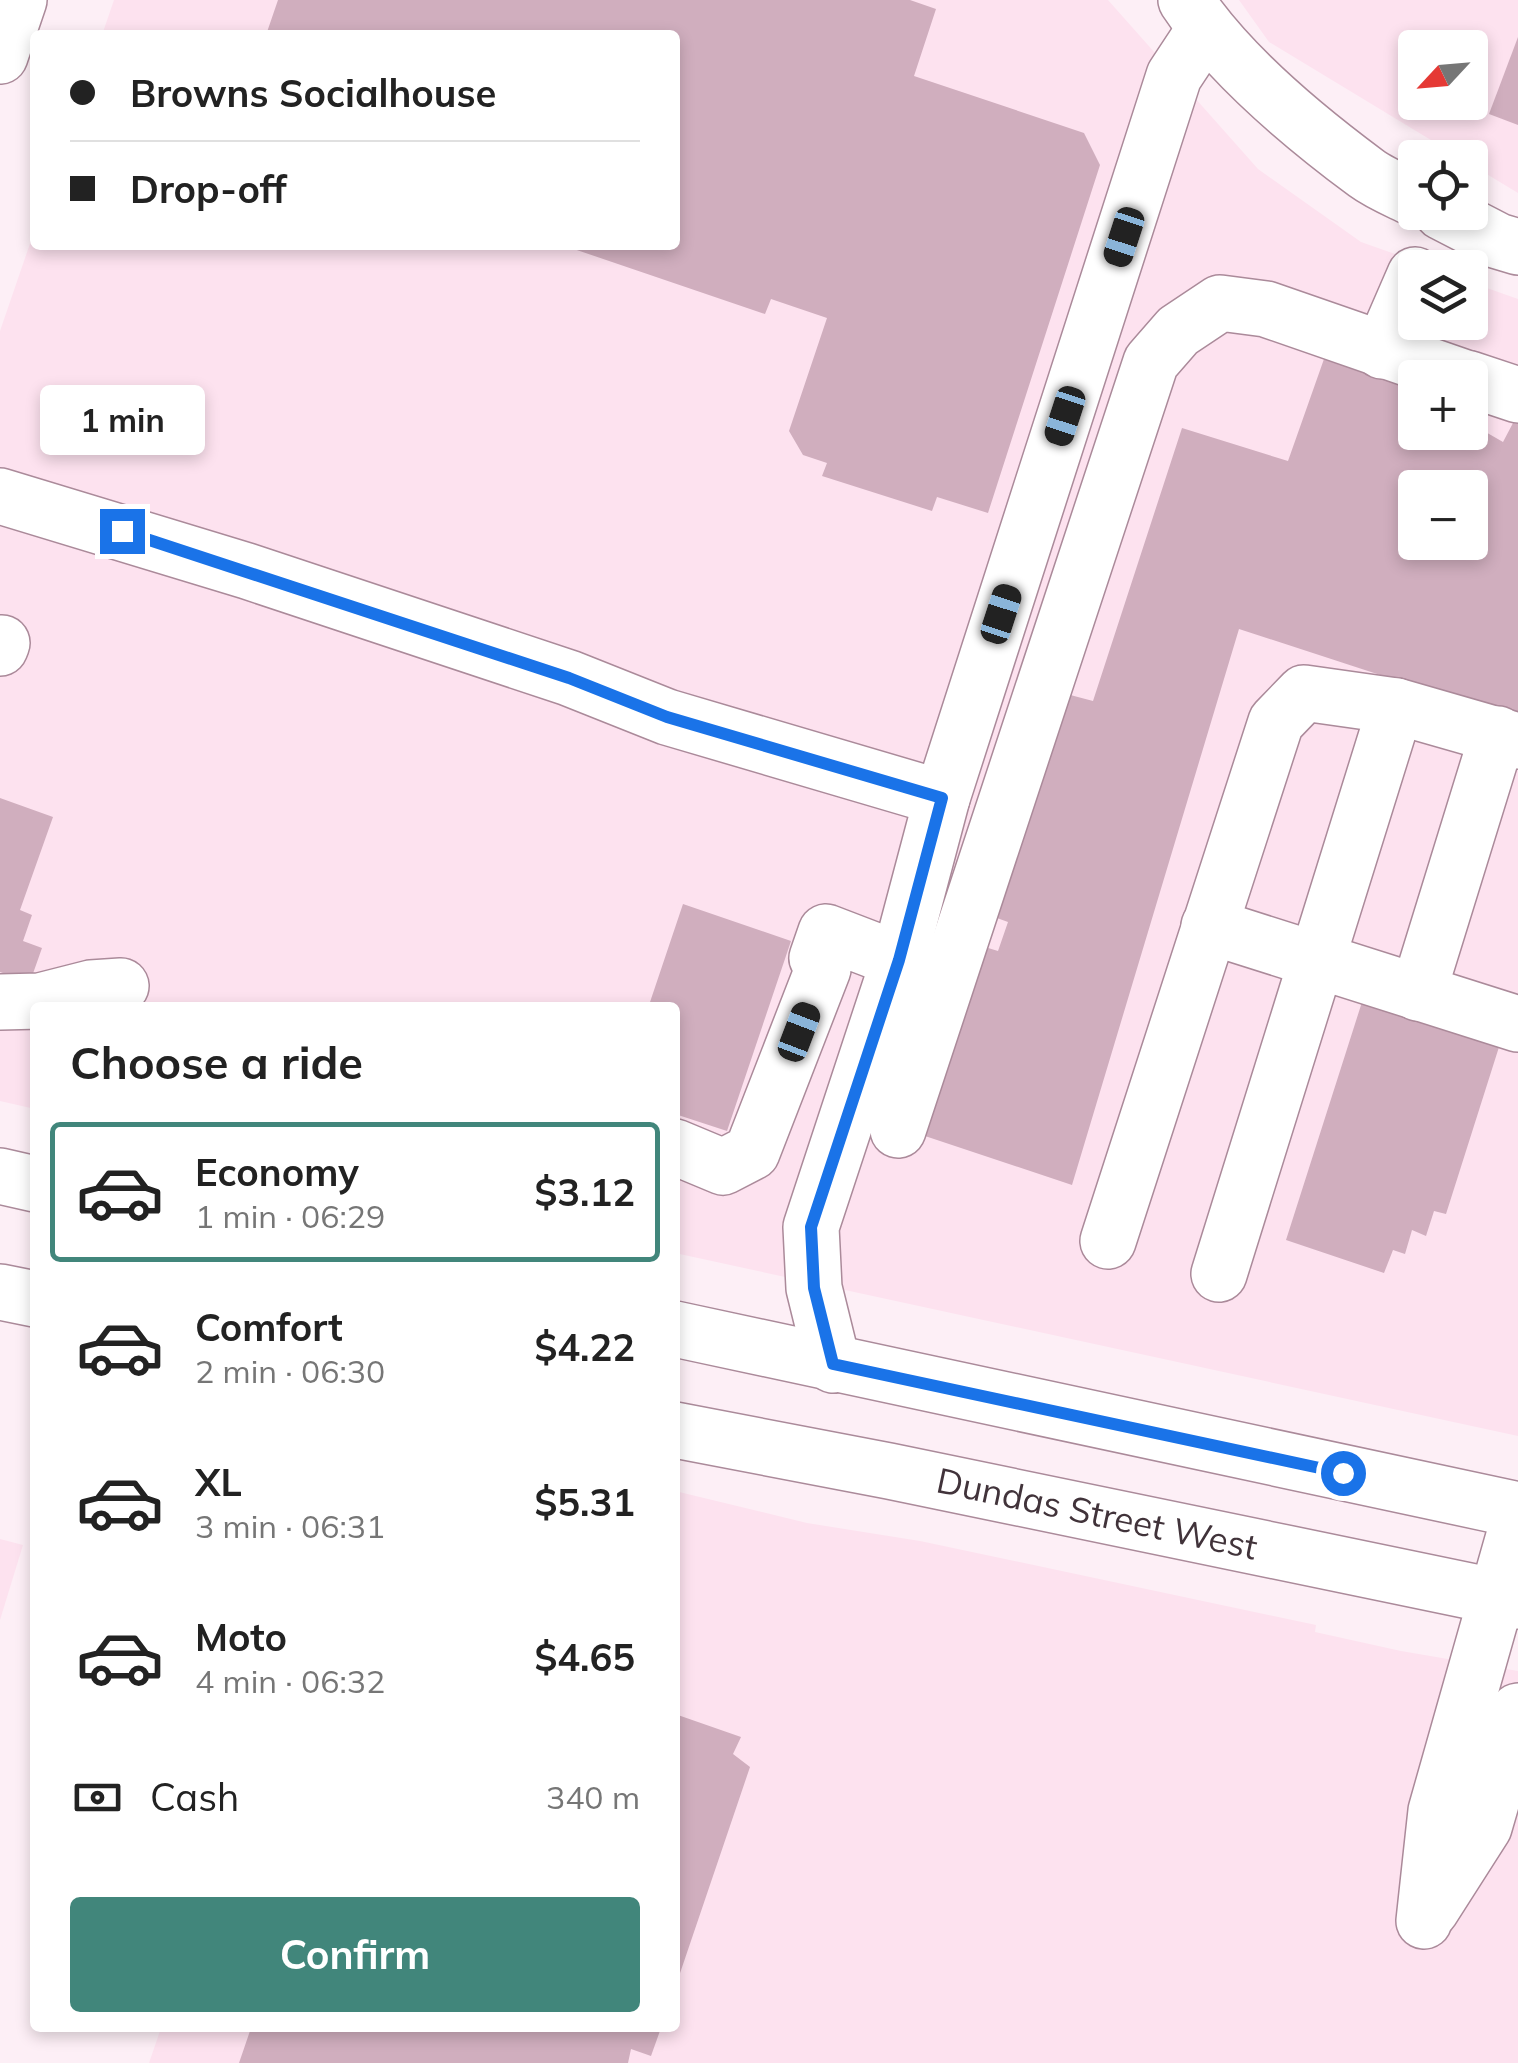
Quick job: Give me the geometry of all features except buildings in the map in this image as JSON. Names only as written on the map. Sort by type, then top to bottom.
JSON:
[{"type":"main road","points":[[0,56],[18,0]]},
{"type":"main road","points":[[833,1364],[814,1288],[811,1227],[899,960],[942,798],[1195,14],[1276,99],[1369,176],[1398,190]]},
{"type":"main road","points":[[1476,230],[1518,247]]},
{"type":"main road","points":[[898,1130],[1151,362],[1178,331],[1220,303],[1266,309],[1410,360]]},
{"type":"main road","points":[[1382,351],[1398,314]]},
{"type":"main road","points":[[1488,385],[1518,395]]},
{"type":"main road","points":[[0,496],[122,531],[569,678],[667,717],[942,798]]},
{"type":"main road","points":[[1108,1242],[1276,722],[1304,692],[1396,706],[1508,737],[1418,993]]},
{"type":"main road","points":[[1219,1274],[1396,706]]},
{"type":"main road","points":[[1209,926],[1518,1024]]},
{"type":"main road","points":[[680,1149],[723,1167],[752,1152],[788,1063],[784,1030],[806,968],[818,958],[826,932],[899,960]]},
{"type":"main road","points":[[0,1002],[40,1001],[91,988],[121,986]]},
{"type":"main road","points":[[0,1176],[30,1183]]},
{"type":"main road","points":[[0,1292],[30,1299]]},
{"type":"main road","points":[[680,1330],[1518,1510]]},
{"type":"main road","name":"Dundas Street West","points":[[680,1431],[928,1478],[1508,1599]]},
{"type":"main road","points":[[1518,1522],[1508,1599],[1436,1811],[1424,1922],[1484,1826],[1518,1711]]},
{"type":"shaded area","points":[[114,0],[1108,0],[1258,169],[1361,242],[1398,255],[1398,340],[1488,340],[1488,288],[1518,299],[1518,1436],[680,1254],[680,1002],[30,1002],[30,1108],[0,1101],[0,331],[30,244],[30,250],[680,250],[680,30],[104,30]]},
{"type":"shaded area","points":[[1239,0],[1518,0],[1518,193],[1488,175],[1488,140],[1431,140],[1269,42]]},
{"type":"shaded area","points":[[680,1492],[807,1523],[920,1541],[1316,1625],[1315,1632],[1401,1651],[1518,1671],[1518,2063],[149,2063],[160,2032],[680,2032]]},
{"type":"shaded area","points":[[0,1539],[23,1545],[0,1620]]},
{"type":"route","points":[[122,531],[569,678],[667,717],[942,798],[899,960],[811,1227],[814,1288],[833,1364],[1343,1473]]}]
